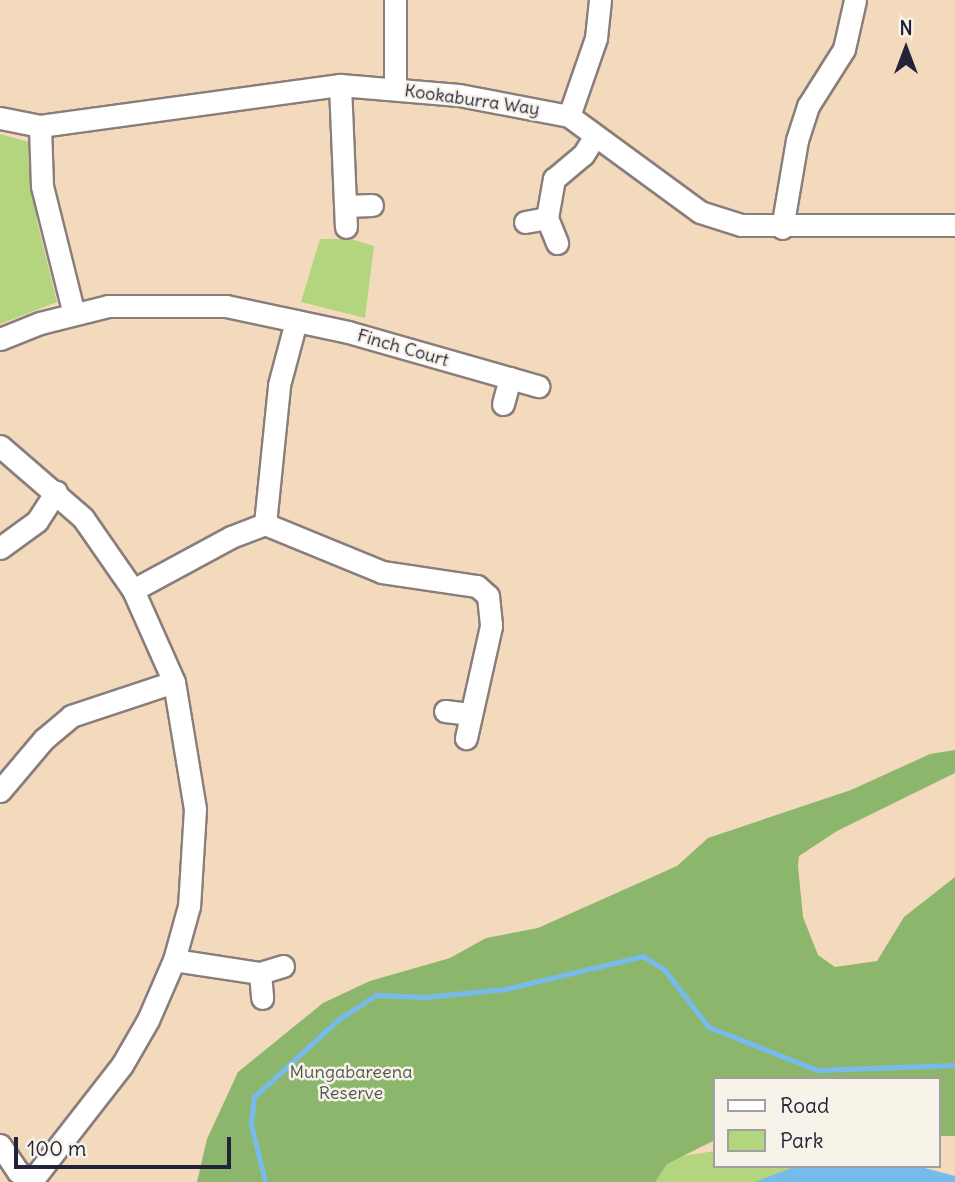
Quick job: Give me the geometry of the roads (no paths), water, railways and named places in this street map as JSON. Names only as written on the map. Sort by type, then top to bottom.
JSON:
[{"type":"street","points":[[395,0],[395,89]]},
{"type":"street","points":[[569,116],[596,38],[600,0]]},
{"type":"street","points":[[782,228],[800,129],[808,106],[844,48],[855,0]]},
{"type":"street","points":[[340,85],[346,217],[372,205]]},
{"type":"street","name":"Kookaburra Way","points":[[0,118],[40,126],[340,85],[395,89],[519,104],[569,116],[700,212],[741,225],[782,228],[955,225]]},
{"type":"street","points":[[40,126],[42,186],[74,314]]},
{"type":"street","points":[[558,243],[547,218],[554,179],[583,155],[595,136]]},
{"type":"street","points":[[525,222],[547,218]]},
{"type":"street","name":"Finch Court","points":[[0,340],[74,314],[108,306],[178,303],[226,306],[296,321],[538,386]]},
{"type":"street","points":[[265,524],[279,384],[296,321]]},
{"type":"street","points":[[503,404],[510,378]]},
{"type":"street","points":[[0,446],[57,492],[92,529],[133,590],[174,682],[189,759],[196,837],[189,906],[174,960],[122,1065],[31,1181],[18,1172],[0,1145]]},
{"type":"street","points":[[0,548],[37,521],[57,492]]},
{"type":"street","points":[[133,590],[231,537],[265,524],[382,572],[477,586],[488,596],[491,626],[469,714],[466,738]]},
{"type":"street","points":[[0,791],[44,739],[71,716],[174,682]]},
{"type":"street","points":[[444,711],[469,714]]},
{"type":"street","points":[[174,960],[260,973],[283,965]]},
{"type":"street","points":[[260,973],[262,998]]},
{"type":"water","points":[[792,1168],[925,1168],[955,1176],[955,1182],[755,1182]]},
{"type":"waterway","points":[[265,1182],[251,1124],[254,1097],[338,1020],[376,995],[425,997],[505,989],[643,956],[664,969],[709,1027],[817,1070],[955,1065]]},
{"type":"park label","name":"Mungabareena Reserve","points":[[351,1083]]}]
